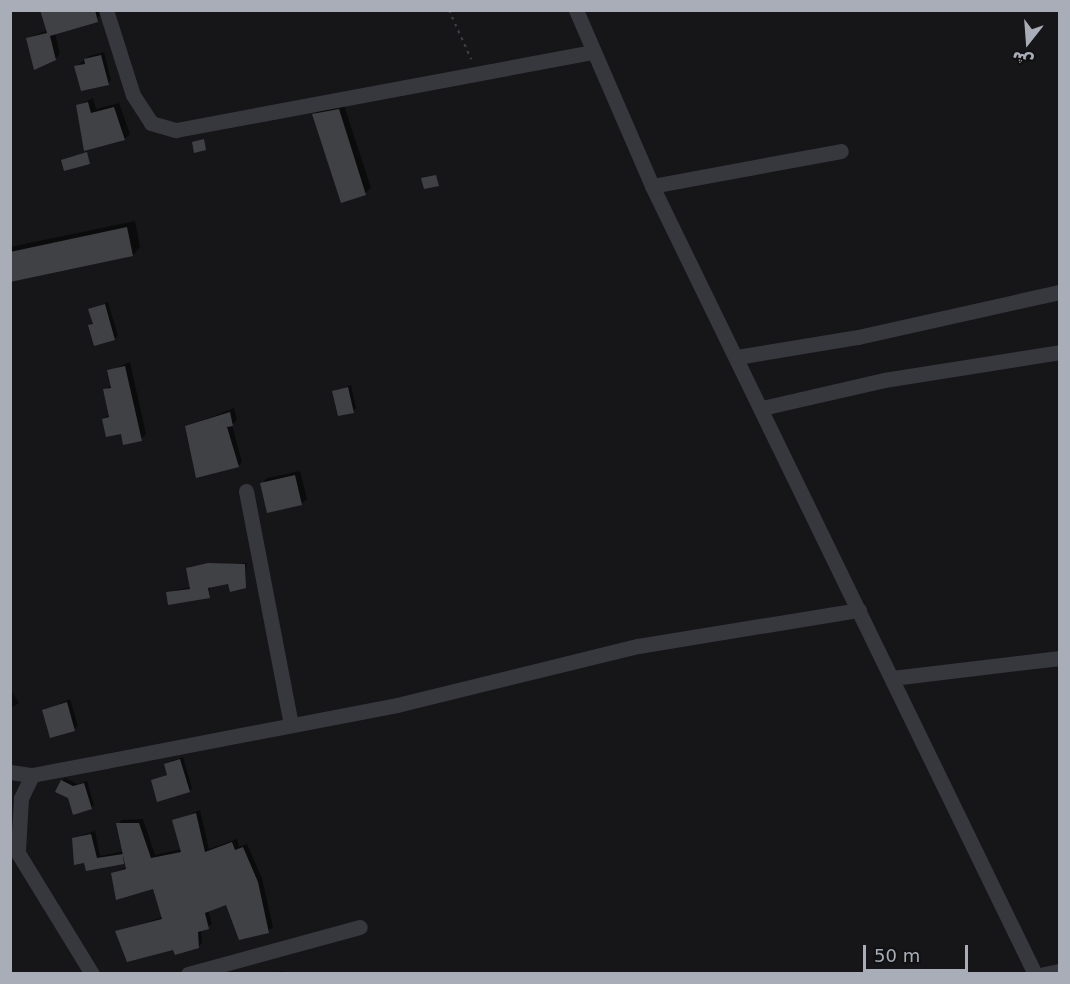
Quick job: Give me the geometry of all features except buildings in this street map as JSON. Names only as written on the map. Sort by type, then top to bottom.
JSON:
[{"type":"street","points":[[106,10],[133,95],[151,123],[163,129],[176,130],[592,52]]},
{"type":"street","points":[[576,10],[592,52],[652,186],[762,408],[1035,974]]},
{"type":"street","points":[[652,186],[841,151]]},
{"type":"street","points":[[737,357],[868,335],[1059,292]]},
{"type":"street","points":[[762,408],[884,380],[1059,352]]},
{"type":"street","points":[[246,491],[291,725]]},
{"type":"street","points":[[10,772],[32,775],[397,705],[638,646],[859,610]]},
{"type":"street","points":[[892,678],[1059,658]]},
{"type":"street","points":[[32,775],[21,798],[14,845],[92,974]]},
{"type":"street","points":[[188,974],[360,927]]},
{"type":"street","points":[[1044,974],[1059,970]]},
{"type":"path","points":[[449,10],[478,72]]}]
